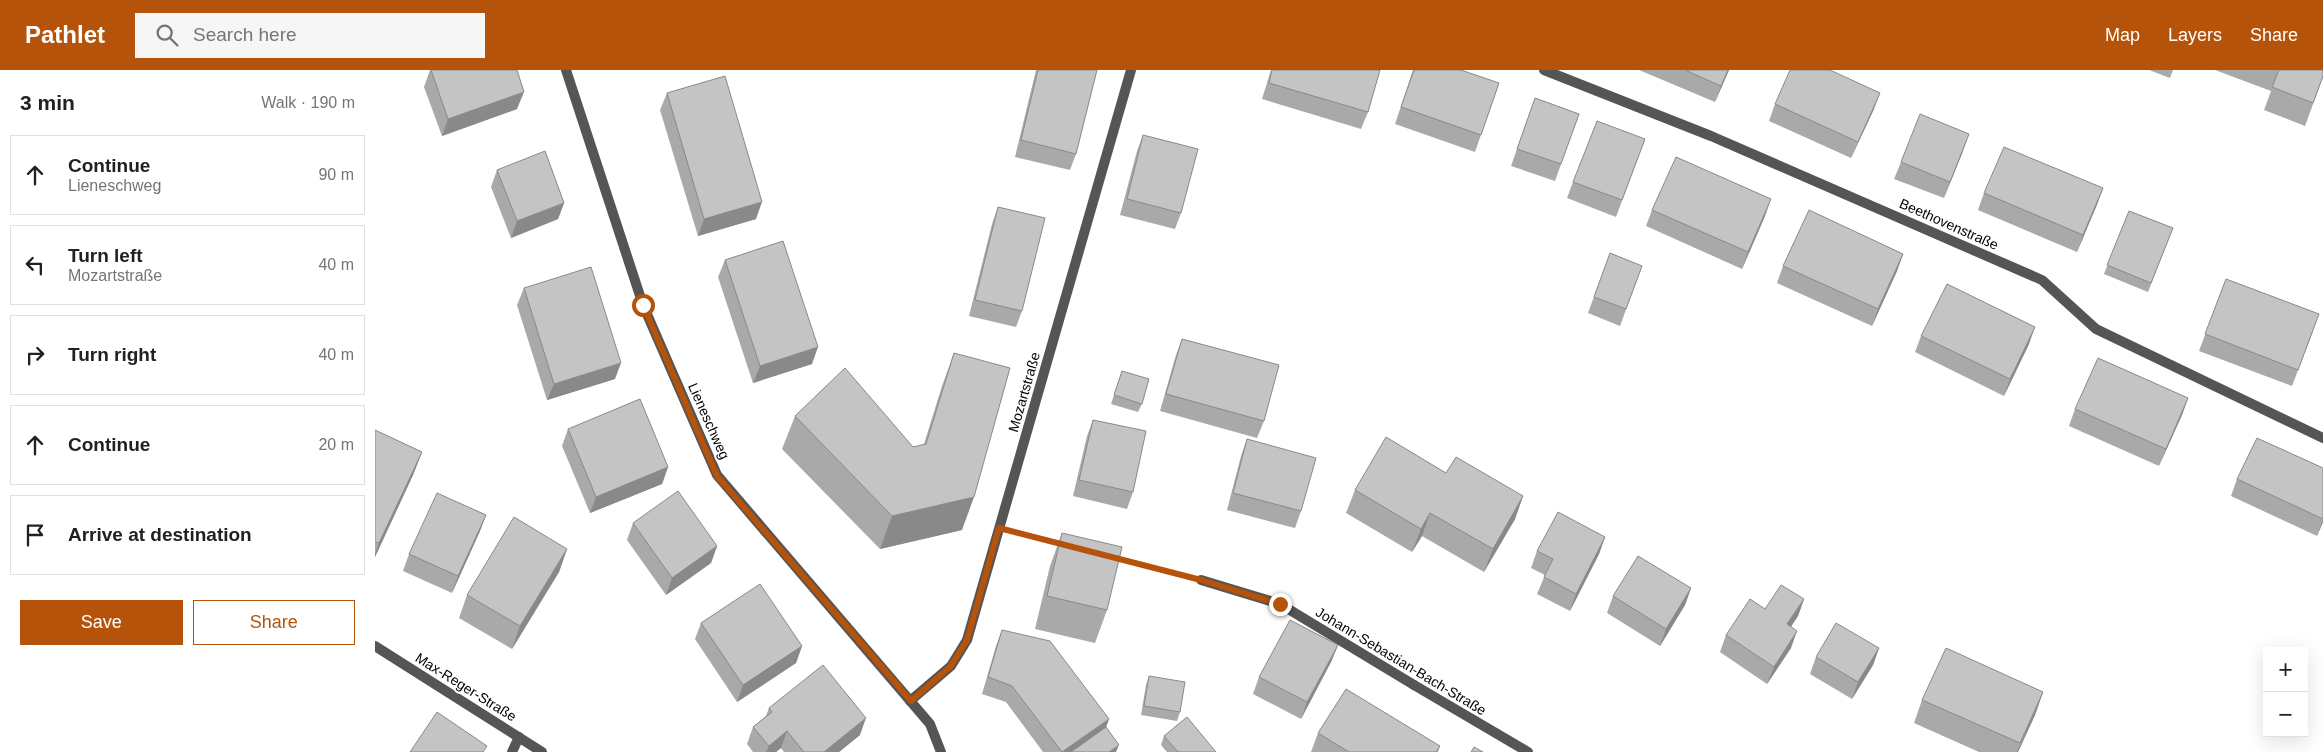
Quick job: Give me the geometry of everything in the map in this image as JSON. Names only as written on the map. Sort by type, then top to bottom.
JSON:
[{"type":"street","name":"Lieneschweg","points":[[566,70],[643,305],[717,476],[930,724],[941,752]]},
{"type":"street","name":"Mozartstraße","points":[[911,701],[951,666],[967,640],[1131,70]]},
{"type":"street","name":"Beethovenstraße","points":[[1544,70],[1711,136],[2042,280],[2096,329],[2323,438]]},
{"type":"street","name":"Johann-Sebastian-Bach-Straße","points":[[1201,580],[1280,604],[1528,752]]},
{"type":"street","name":"Max-Reger-Straße","points":[[375,646],[542,752]]},
{"type":"street","points":[[512,752],[519,737]]},
{"type":"path","points":[[999,528],[1070,546]]},
{"type":"path","points":[[1107,556],[1201,580]]},
{"type":"building","points":[[431,70],[517,70],[524,92],[448,119]]},
{"type":"building","points":[[1038,70],[1097,70],[1076,154],[1021,140]]},
{"type":"building","points":[[1272,70],[1380,70],[1368,112],[1269,83]]},
{"type":"building","points":[[1414,70],[1461,70],[1499,83],[1481,135],[1401,107]]},
{"type":"building","points":[[1685,70],[1728,70],[1721,86]]},
{"type":"building","points":[[1790,70],[1830,70],[1880,93],[1858,142],[1775,104]]},
{"type":"building","points":[[2279,70],[2323,70],[2323,76],[2313,103],[2272,87]]},
{"type":"building","points":[[725,76],[762,202],[704,219],[667,93]]},
{"type":"building","points":[[1535,98],[1579,114],[1561,164],[1517,149]]},
{"type":"building","points":[[1920,114],[1969,134],[1950,182],[1901,162]]},
{"type":"building","points":[[1597,121],[1645,139],[1622,200],[1573,182]]},
{"type":"building","points":[[1143,135],[1198,149],[1181,213],[1127,199]]},
{"type":"building","points":[[2004,147],[2103,188],[2083,235],[1984,193]]},
{"type":"building","points":[[545,151],[564,203],[517,221],[497,170]]},
{"type":"building","points":[[1676,157],[1771,199],[1748,252],[1652,210]]},
{"type":"building","points":[[998,207],[1045,218],[1022,311],[975,300]]},
{"type":"building","points":[[1809,210],[1903,254],[1878,309],[1783,266]]},
{"type":"building","points":[[2129,211],[2173,228],[2151,283],[2107,265]]},
{"type":"building","points":[[783,241],[818,347],[760,366],[725,260]]},
{"type":"building","points":[[1610,253],[1642,266],[1626,309],[1594,297]]},
{"type":"building","points":[[591,267],[621,363],[554,384],[524,288]]},
{"type":"building","points":[[2226,279],[2319,314],[2298,370],[2205,334]]},
{"type":"building","points":[[1947,284],[2035,327],[2010,379],[1921,336]]},
{"type":"building","points":[[1182,339],[1279,365],[1264,421],[1166,394]]},
{"type":"building","points":[[954,353],[1010,368],[974,497],[892,516],[795,416],[845,368],[913,447],[926,444]]},
{"type":"building","points":[[2098,358],[2188,398],[2166,449],[2075,409]]},
{"type":"building","points":[[1122,371],[1149,379],[1142,404],[1114,395]]},
{"type":"building","points":[[640,399],[668,467],[596,497],[568,429]]},
{"type":"building","points":[[1093,420],[1146,431],[1133,492],[1079,480]]},
{"type":"building","points":[[375,430],[422,452],[379,543],[375,542]]},
{"type":"building","points":[[1386,437],[1446,473],[1456,457],[1523,496],[1493,549],[1430,513],[1421,529],[1355,490]]},
{"type":"building","points":[[2257,438],[2323,468],[2323,519],[2237,479]]},
{"type":"building","points":[[1247,439],[1316,458],[1301,511],[1233,493]]},
{"type":"building","points":[[678,491],[717,546],[672,578],[633,523]]},
{"type":"building","points":[[437,493],[486,515],[458,576],[409,554]]},
{"type":"building","points":[[1558,512],[1605,537],[1576,594],[1544,577],[1553,559],[1537,551]]},
{"type":"building","points":[[514,517],[567,549],[520,626],[467,595]]},
{"type":"building","points":[[1062,533],[1122,547],[1107,610],[1047,596]]},
{"type":"building","points":[[1638,556],[1691,588],[1666,629],[1613,596]]},
{"type":"building","points":[[760,584],[802,646],[743,685],[701,623]]},
{"type":"building","points":[[1781,585],[1804,599],[1787,624],[1797,631],[1774,667],[1726,635],[1750,599],[1765,609]]},
{"type":"building","points":[[1290,620],[1338,645],[1307,702],[1259,677]]},
{"type":"building","points":[[1836,623],[1879,648],[1858,682],[1816,657]]},
{"type":"building","points":[[1002,630],[1050,641],[1109,719],[1062,752],[1012,686],[988,677]]},
{"type":"building","points":[[1946,648],[2043,692],[2020,743],[1922,700]]},
{"type":"building","points":[[823,665],[866,718],[824,752],[804,752],[787,731],[769,746],[753,727],[772,712],[769,708]]},
{"type":"building","points":[[1149,676],[1185,682],[1180,712],[1144,706]]},
{"type":"building","points":[[1346,689],[1440,746],[1436,752],[1349,752],[1318,733]]},
{"type":"building","points":[[437,712],[487,746],[483,752],[410,752]]},
{"type":"building","points":[[1187,717],[1216,752],[1178,752],[1164,736]]},
{"type":"building","points":[[1106,727],[1119,745],[1109,752],[1071,752]]},
{"type":"building","points":[[1474,747],[1483,752],[1471,752]]},
{"type":"route","points":[[643,305],[717,476],[911,701],[951,666],[967,640],[999,528],[1201,580],[1280,604]]}]
